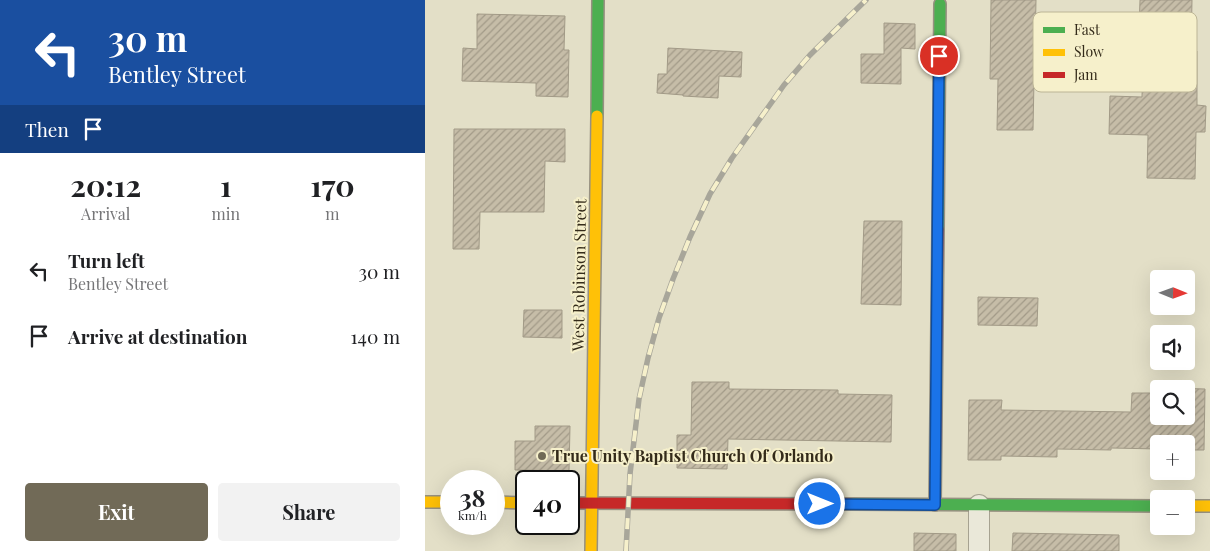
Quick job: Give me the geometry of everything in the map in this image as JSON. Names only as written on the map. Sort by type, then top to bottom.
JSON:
[{"type":"street","name":"West Robinson Street","points":[[591,551],[598,0]]},
{"type":"street","points":[[935,505],[940,4]]},
{"type":"street","points":[[425,502],[440,502]]},
{"type":"street","points":[[580,503],[1150,506]]},
{"type":"street","points":[[979,506],[979,551]]},
{"type":"street","points":[[1195,506],[1210,506]]},
{"type":"building","points":[[991,0],[1036,0],[1036,12],[1033,12],[1033,130],[997,130],[998,79],[990,79]]},
{"type":"building","points":[[1140,0],[1192,0],[1192,12],[1140,12]]},
{"type":"building","points":[[477,14],[565,16],[564,50],[569,50],[568,97],[536,96],[536,83],[462,81],[463,48],[477,49]]},
{"type":"building","points":[[884,23],[915,24],[915,49],[901,48],[901,84],[861,83],[861,54],[884,54]]},
{"type":"building","points":[[668,48],[742,52],[741,77],[719,76],[718,98],[657,93],[658,74],[667,74]]},
{"type":"building","points":[[1142,92],[1197,92],[1197,105],[1206,106],[1205,132],[1196,132],[1195,179],[1147,178],[1148,135],[1109,134],[1110,96],[1142,97]]},
{"type":"building","points":[[454,129],[565,129],[565,162],[545,161],[544,212],[480,212],[479,249],[453,249]]},
{"type":"building","points":[[864,221],[902,221],[901,305],[861,304]]},
{"type":"building","points":[[978,297],[1038,298],[1037,326],[978,325]]},
{"type":"building","points":[[524,310],[562,310],[562,338],[523,337]]},
{"type":"building","points":[[692,382],[729,382],[729,389],[838,390],[838,394],[892,395],[891,442],[728,439],[727,469],[677,468],[677,435],[691,435]]},
{"type":"building","points":[[1195,389],[1205,389],[1204,450],[1195,450],[1195,435],[1150,435],[1150,449],[1057,449],[1057,457],[1001,456],[1001,460],[968,460],[969,400],[1002,400],[1001,410],[1131,412],[1132,393],[1150,393],[1150,425],[1195,425]]},
{"type":"building","name":"True Unity Baptist Church Of Orlando","points":[[535,426],[570,426],[569,470],[515,470],[515,441],[535,441]]},
{"type":"building","points":[[914,533],[956,534],[956,551],[914,551]]},
{"type":"building","points":[[1013,533],[1119,535],[1119,551],[1012,551]]},
{"type":"railway","points":[[626,551],[630,474],[639,399],[659,318],[690,237],[710,194],[732,158],[784,85],[810,55],[866,0]]},
{"type":"traffic: fast","points":[[597,116],[598,0]]},
{"type":"traffic: fast","points":[[938,229],[940,4]]},
{"type":"traffic: fast","points":[[851,504],[1150,506]]},
{"type":"traffic: slow","points":[[591,551],[597,116]]},
{"type":"traffic: slow","points":[[425,502],[440,502]]},
{"type":"traffic: slow","points":[[505,502],[515,503]]},
{"type":"traffic: slow","points":[[1195,506],[1210,506]]},
{"type":"traffic: jam","points":[[935,505],[938,229]]},
{"type":"traffic: jam","points":[[580,503],[851,504]]},
{"type":"place","name":"True Unity Baptist Church Of Orlando","points":[[542,456]]},
{"type":"route","points":[[820,504],[935,505],[939,56]]}]
